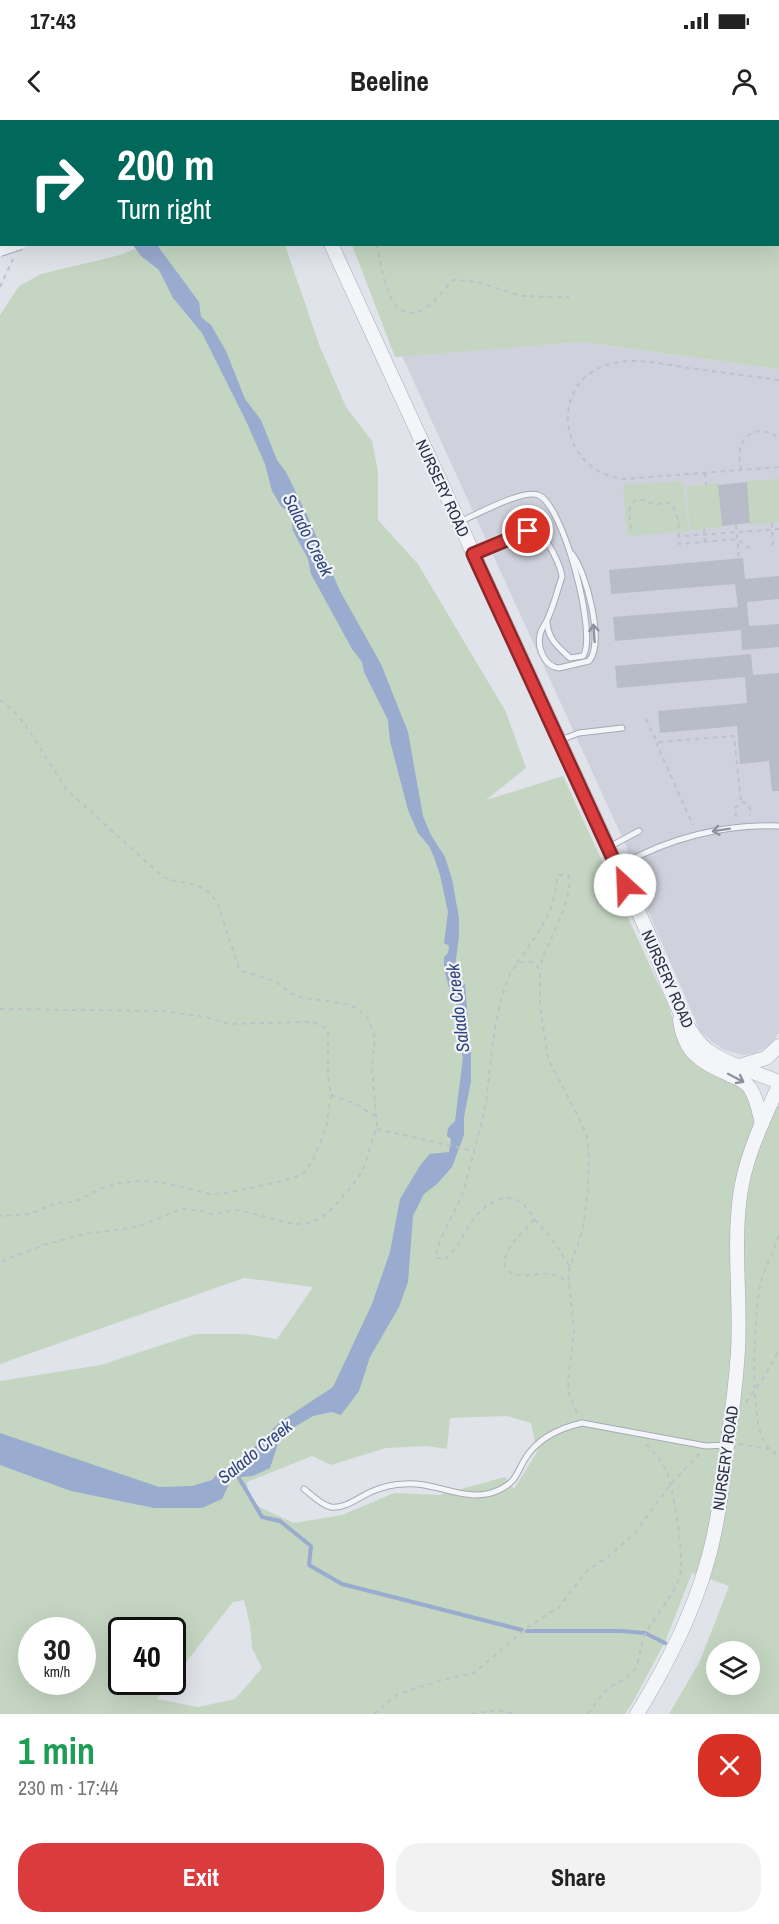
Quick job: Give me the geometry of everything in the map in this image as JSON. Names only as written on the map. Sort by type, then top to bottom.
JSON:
[{"type":"street","points":[[0,251],[15,246]]},
{"type":"street","name":"NURSERY ROAD","points":[[332,246],[649,935],[678,1006],[691,1030],[705,1048],[720,1058],[779,1083],[748,1158],[740,1195],[738,1350],[720,1504],[706,1567],[686,1623],[659,1678],[637,1714]]},
{"type":"street","points":[[678,1006],[681,1028],[687,1046],[703,1061],[747,1084],[756,1101],[762,1124]]},
{"type":"street","points":[[739,1066],[766,1058],[779,1046]]},
{"type":"lane","points":[[458,522],[525,494],[538,495],[551,507],[582,571],[594,621],[596,650],[592,658],[585,663],[559,668],[550,666],[546,661],[540,634],[562,577],[541,533],[528,531],[473,554]]},
{"type":"lane","points":[[547,620],[554,644],[570,658],[583,656],[588,643],[586,620],[572,554]]},
{"type":"lane","points":[[558,741],[579,733],[622,728]]},
{"type":"lane","points":[[617,868],[634,858],[692,836],[736,828],[779,826]]},
{"type":"lane","points":[[608,848],[639,831]]},
{"type":"lane","points":[[304,1490],[321,1503],[331,1507],[355,1501],[387,1486],[407,1483],[458,1494],[492,1493],[511,1484],[517,1477],[525,1459],[550,1435],[568,1426],[582,1423],[706,1446],[728,1444]]},
{"type":"path","points":[[377,246],[394,305],[404,313],[414,314],[435,302],[454,280],[478,282],[520,296],[569,297]]},
{"type":"path","points":[[0,287],[14,256]]},
{"type":"path","points":[[779,381],[643,361],[627,361],[599,368],[582,382],[576,390],[568,411],[568,431],[577,452],[594,469],[614,478],[624,480],[779,467]]},
{"type":"path","points":[[741,470],[740,448],[749,435],[757,431],[768,431],[779,439]]},
{"type":"path","points":[[705,473],[706,485]]},
{"type":"path","points":[[631,529],[629,510],[635,500],[645,500],[654,505],[667,502],[677,512],[680,544],[737,539],[753,551]]},
{"type":"path","points":[[772,523],[773,550]]},
{"type":"path","points":[[736,525],[739,559]]},
{"type":"path","points":[[704,529],[705,542]]},
{"type":"path","points":[[685,536],[779,530]]},
{"type":"path","points":[[0,700],[26,726],[68,790],[163,877],[200,885],[210,893],[217,902],[242,971],[275,981],[299,997],[348,1004],[364,1013],[372,1023],[375,1037],[372,1066],[377,1129],[363,1168],[354,1183],[331,1212],[319,1220],[293,1224],[238,1210],[212,1214],[180,1209],[138,1227],[85,1234],[47,1244],[0,1262]]},
{"type":"path","points":[[646,719],[659,742]]},
{"type":"path","points":[[659,742],[734,736],[741,802]]},
{"type":"path","points":[[659,742],[657,746],[693,825]]},
{"type":"path","points":[[741,802],[748,805],[750,816]]},
{"type":"path","points":[[736,817],[735,808],[741,802]]},
{"type":"path","points":[[569,1266],[552,1237],[526,1206],[512,1197],[503,1198],[488,1205],[475,1216],[451,1254],[445,1259],[436,1258],[437,1247],[463,1193],[482,1125],[495,1022],[511,970],[552,909],[559,874],[568,875],[568,896],[542,959],[540,1005],[548,1059],[587,1137],[588,1188],[583,1229],[569,1266],[568,1284],[574,1330],[568,1381],[569,1394],[582,1423]]},
{"type":"path","points":[[517,963],[528,961],[535,963],[540,973]]},
{"type":"path","points":[[0,1009],[162,1011],[238,1024],[314,1022],[325,1028],[328,1033],[328,1076],[331,1095],[321,1144],[306,1171],[296,1177],[250,1189],[218,1193],[194,1191],[161,1182],[119,1183],[102,1188],[74,1202],[56,1203],[30,1214],[0,1216]]},
{"type":"path","points":[[331,1095],[356,1104],[375,1116]]},
{"type":"path","points":[[377,1129],[474,1151]]},
{"type":"path","points":[[534,1218],[527,1230],[504,1256],[506,1269],[514,1275],[549,1273],[564,1279],[568,1284]]},
{"type":"path","points":[[779,1234],[759,1291],[755,1392],[757,1421],[763,1440],[769,1449],[779,1456]]},
{"type":"path","points":[[731,1419],[755,1392],[779,1350]]},
{"type":"path","points":[[588,1714],[606,1691],[636,1668],[645,1634],[680,1575],[677,1526],[670,1485],[658,1457],[633,1432]]},
{"type":"path","points":[[728,1444],[769,1449]]},
{"type":"path","points":[[374,1714],[398,1694],[441,1680],[467,1676],[480,1669],[528,1627],[559,1607],[587,1571],[608,1557],[635,1533],[670,1485],[706,1446]]},
{"type":"path","points":[[472,1714],[498,1710],[516,1714]]},
{"type":"shaded area","points":[[582,342],[779,369],[779,1032],[771,1045],[753,1054],[742,1055],[725,1050],[700,1031],[632,874],[627,848],[402,356]]},
{"type":"green space","points":[[142,246],[285,246],[320,347],[346,407],[372,441],[378,471],[378,520],[418,564],[506,712],[526,768],[486,800],[563,776],[669,1007],[678,1036],[747,1095],[779,1106],[779,1714],[669,1714],[700,1661],[706,1645],[706,1695],[760,1695],[760,1641],[708,1641],[729,1586],[692,1573],[665,1642],[625,1714],[0,1714],[0,1381],[101,1365],[195,1334],[244,1334],[277,1339],[313,1287],[244,1278],[0,1364],[0,315],[19,286],[41,274],[120,255]],"holes":[[[507,1416],[531,1423],[537,1452],[514,1489],[505,1477],[439,1495],[394,1493],[342,1515],[294,1523],[255,1505],[248,1490],[247,1482],[312,1456],[331,1465],[386,1448],[427,1446],[447,1449],[450,1418]]]},
{"type":"green space","points":[[352,246],[779,246],[779,369],[582,342],[395,357]]},
{"type":"green space","points":[[779,479],[779,522],[750,525],[746,481]]},
{"type":"green space","points":[[683,481],[689,531],[627,536],[623,485]]},
{"type":"green space","points":[[718,483],[722,527],[690,530],[686,487]]},
{"type":"water","name":"Salado Creek","points":[[134,246],[158,246],[199,302],[201,317],[211,325],[226,351],[245,399],[261,420],[277,460],[286,472],[308,517],[340,591],[381,664],[408,732],[423,816],[431,835],[445,857],[452,879],[459,918],[455,967],[465,985],[471,1052],[471,1081],[464,1117],[464,1135],[452,1167],[437,1184],[424,1194],[413,1216],[408,1282],[399,1307],[370,1357],[359,1391],[341,1415],[332,1412],[313,1416],[281,1435],[270,1468],[253,1476],[232,1478],[222,1499],[202,1508],[154,1508],[71,1491],[0,1465],[0,1433],[159,1487],[192,1486],[212,1480],[218,1473],[241,1460],[280,1422],[333,1387],[372,1304],[390,1252],[400,1199],[421,1164],[430,1154],[449,1152],[451,1139],[447,1136],[448,1128],[455,1121],[463,1057],[458,1042],[460,1012],[451,995],[444,969],[444,957],[448,953],[449,946],[444,943],[448,912],[440,875],[429,846],[418,833],[408,810],[390,741],[388,720],[364,672],[362,662],[352,649],[311,574],[308,559],[293,531],[291,515],[281,506],[272,491],[265,464],[246,421],[202,333],[173,298],[159,270],[141,256]]},
{"type":"building","points":[[747,482],[750,523],[722,526],[718,485]]},
{"type":"building","points":[[743,558],[745,579],[779,576],[779,599],[747,602],[749,626],[779,624],[779,647],[742,650],[741,630],[615,641],[613,617],[738,607],[735,584],[611,594],[609,570]]},
{"type":"building","points":[[751,654],[753,675],[779,673],[779,791],[772,791],[769,761],[740,764],[737,726],[660,733],[658,711],[747,703],[745,677],[617,688],[615,666]]},
{"type":"waterway","name":"Salado Creek","points":[[236,1473],[262,1517],[280,1521],[311,1546],[309,1565],[342,1584],[522,1630]]},
{"type":"waterway","points":[[527,1631],[645,1633],[665,1643]]},
{"type":"route","points":[[528,531],[473,554],[625,885]]}]
